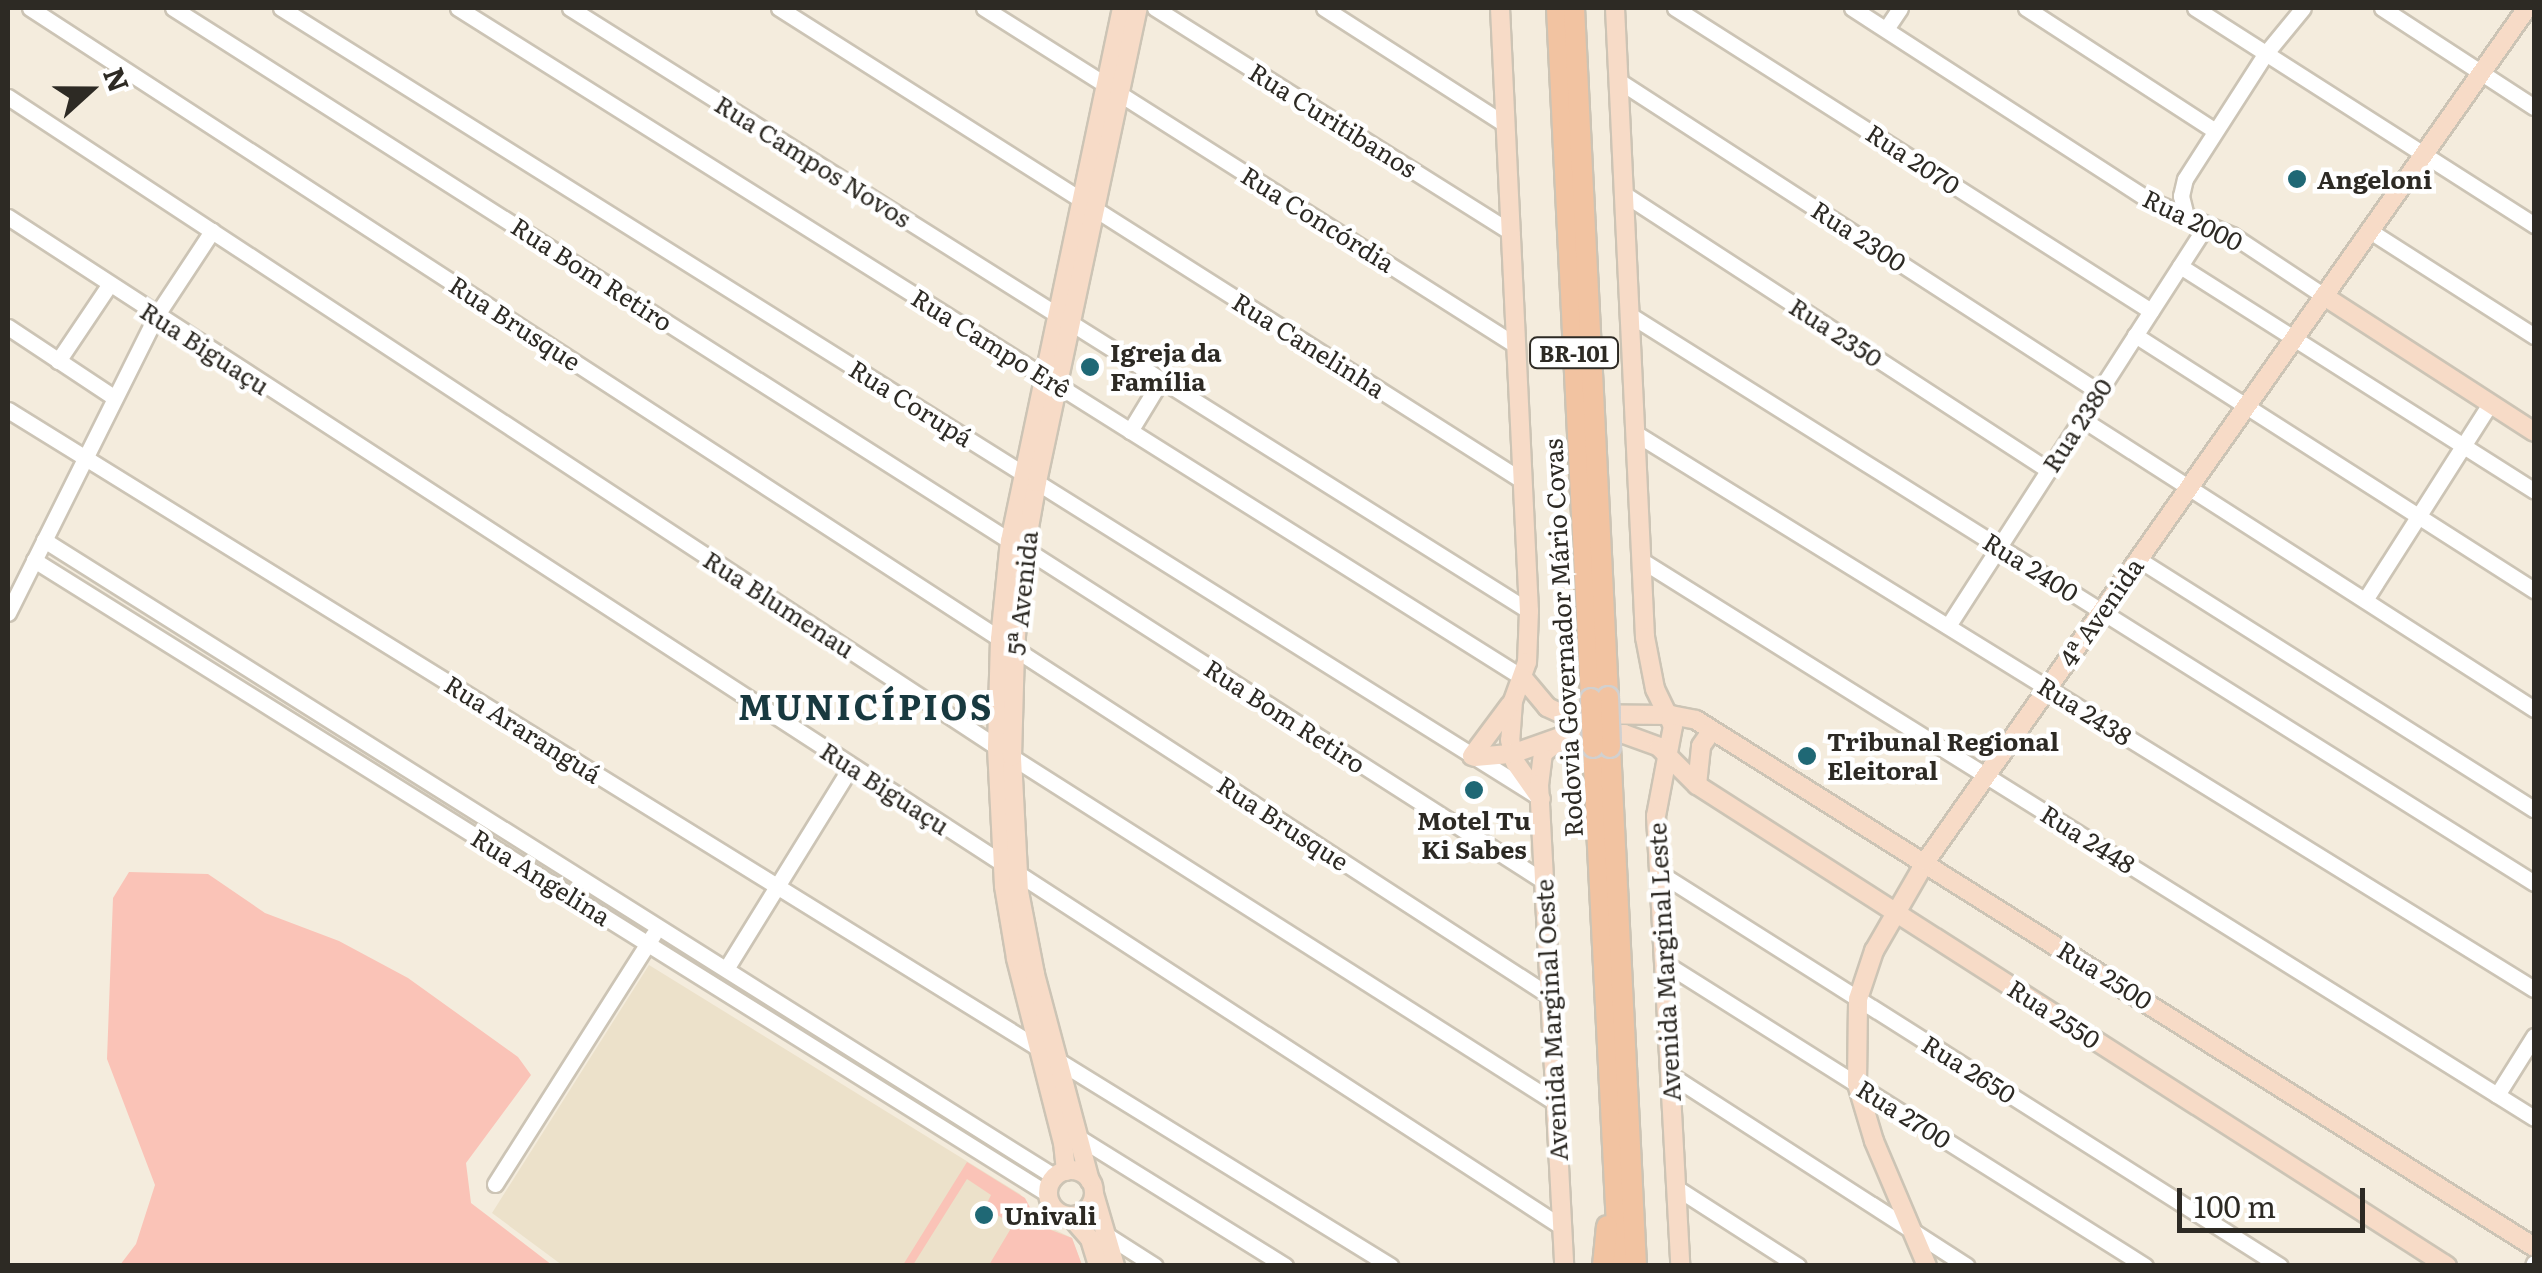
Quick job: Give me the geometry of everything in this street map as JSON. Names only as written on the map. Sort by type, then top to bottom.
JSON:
[{"type":"highway","name":"Rodovia Governador Mário Covas","points":[[1557,8],[1636,1266]]},
{"type":"highway","name":"Rodovia Governador Mário Covas","points":[[1574,8],[1599,698]]},
{"type":"highway","name":"Rodovia Governador Mário Covas","points":[[1602,747],[1619,1266]]},
{"type":"highway","points":[[1603,1266],[1614,1159]]},
{"type":"highway","points":[[1632,1190],[1650,1266]]},
{"type":"main road","name":"5ª Avenida","points":[[1113,90],[1122,8]]},
{"type":"main road","name":"5ª Avenida","points":[[1056,1180],[1038,1048],[1016,958],[1005,752],[1008,644],[1018,545],[1030,478],[1113,90],[1138,8]]},
{"type":"main road","points":[[1474,756],[1513,701],[1523,678],[1529,611],[1500,8]]},
{"type":"main road","points":[[1616,8],[1647,658],[1654,689],[1671,714]]},
{"type":"main road","name":"4ª Avenida","points":[[1927,1266],[1874,1141],[1857,1084],[1858,999],[1874,951],[1926,861],[2528,8]]},
{"type":"main road","name":"Rua 2000","points":[[2324,296],[2534,432]]},
{"type":"main road","points":[[1523,678],[1548,707],[1562,714],[1671,714]]},
{"type":"main road","points":[[1630,716],[1646,706],[1654,689]]},
{"type":"main road","points":[[1512,754],[1513,701]]},
{"type":"main road","name":"Rua 2500","points":[[1671,714],[1696,720],[1926,861],[2534,1247]]},
{"type":"main road","name":"Avenida Marginal Leste","points":[[1671,714],[1669,754],[1657,796],[1658,872],[1680,1266]]},
{"type":"main road","points":[[1696,785],[1698,759],[1712,730]]},
{"type":"main road","points":[[1474,756],[1512,754],[1569,736],[1624,734],[1643,738],[1669,754]]},
{"type":"main road","points":[[1540,798],[1543,753],[1569,736]]},
{"type":"main road","name":"Avenida Marginal Oeste","points":[[1512,754],[1540,798],[1564,1266]]},
{"type":"main road","name":"Rua 2550","points":[[1669,754],[1696,785],[2447,1266]]},
{"type":"main road","name":"5ª Avenida","points":[[1009,869],[1115,1266]]},
{"type":"main road","points":[[1070,1216],[1089,1208],[1092,1188],[1078,1172],[1056,1180],[1052,1207],[1070,1216],[1090,1239],[1098,1266]]},
{"type":"street","name":"Rua Brusque","points":[[30,8],[1550,996]]},
{"type":"street","name":"Rua Bom Retiro","points":[[173,8],[1544,882]]},
{"type":"street","name":"Rua Corupá","points":[[281,8],[1540,798]]},
{"type":"street","name":"Rua Campo Erê","points":[[458,8],[1523,678]]},
{"type":"street","name":"Rua Campos Novos","points":[[570,8],[1529,611]]},
{"type":"street","name":"Rua Canelinha","points":[[778,8],[1523,481]]},
{"type":"street","name":"Rua Concórdia","points":[[984,8],[1516,345]]},
{"type":"street","name":"Rua Curitibanos","points":[[1155,8],[1511,232]]},
{"type":"street","points":[[1324,8],[1506,124]]},
{"type":"street","name":"Rua 2070","points":[[1675,8],[2150,312]]},
{"type":"street","name":"Rua 2000","points":[[1852,8],[2147,200],[2232,235],[2324,296]]},
{"type":"street","points":[[1886,29],[1900,8]]},
{"type":"street","points":[[2026,8],[2214,130]]},
{"type":"street","points":[[2195,8],[2534,225]]},
{"type":"street","points":[[2186,216],[2181,196],[2185,179],[2266,53],[2302,8]]},
{"type":"street","points":[[2382,8],[2534,107]]},
{"type":"street","name":"Rua 2300","points":[[1619,80],[2099,392]]},
{"type":"street","name":"Rua Blumenau","points":[[8,97],[1005,752],[1556,1104]]},
{"type":"street","name":"Rua 2350","points":[[1624,194],[2048,470]]},
{"type":"street","name":"Rua Biguaçu","points":[[8,217],[1562,1227]]},
{"type":"street","name":"Rua 2380","points":[[1948,626],[2207,224]]},
{"type":"street","points":[[8,614],[156,316],[212,231]]},
{"type":"street","points":[[2370,231],[2534,336]]},
{"type":"street","points":[[2180,266],[2534,491]]},
{"type":"street","points":[[58,360],[109,285]]},
{"type":"street","name":"Rua 2400","points":[[1630,315],[2534,883]]},
{"type":"street","points":[[8,327],[115,398]]},
{"type":"street","points":[[2135,336],[2534,590]]},
{"type":"street","points":[[1130,431],[1162,380]]},
{"type":"street","points":[[2365,600],[2490,404]]},
{"type":"street","name":"Rua Araranguá","points":[[8,410],[1038,1048]]},
{"type":"street","points":[[2082,418],[2534,709]]},
{"type":"street","name":"Rua 2438","points":[[1635,433],[2534,989]]},
{"type":"street","name":"Rua Angelina","points":[[44,540],[1056,1180]]},
{"type":"street","name":"Rua Angelina","points":[[34,560],[648,943],[1056,1180]]},
{"type":"street","name":"Rua 2448","points":[[1641,560],[2534,1118]]},
{"type":"street","points":[[2138,560],[2534,809]]},
{"type":"street","points":[[726,970],[851,766]]},
{"type":"street","points":[[488,844],[500,827]]},
{"type":"street","name":"Rua 2650","points":[[1658,872],[2280,1266]]},
{"type":"street","points":[[495,1184],[658,927]]},
{"type":"street","name":"Rua 2700","points":[[1663,962],[2145,1266]]},
{"type":"street","points":[[2497,1095],[2534,1036]]},
{"type":"street","points":[[1058,1060],[1390,1266]]},
{"type":"street","points":[[1670,1074],[1967,1266]]},
{"type":"street","points":[[1078,1137],[1285,1266]]},
{"type":"street","points":[[1676,1187],[1798,1266]]},
{"type":"street","points":[[1106,1234],[1155,1266]]},
{"type":"shaded area","points":[[129,872],[208,874],[265,913],[339,941],[408,978],[518,1057],[531,1075],[466,1163],[471,1203],[552,1265],[120,1265],[136,1244],[155,1185],[107,1059],[113,898]]},
{"type":"shaded area","points":[[649,965],[1020,1194],[1041,1223],[1072,1238],[1082,1265],[562,1265],[492,1213]]},
{"type":"shaded area","points":[[967,1162],[1025,1198],[1035,1217],[1051,1230],[1072,1238],[1082,1265],[989,1265],[1013,1225],[985,1207],[991,1195],[967,1179],[913,1265],[903,1265]]},
{"type":"place","name":"Angeloni","points":[[2297,179]]},
{"type":"place","name":"Igreja da Família","points":[[1090,367]]},
{"type":"place","name":"Tribunal Regional Eleitoral","points":[[1807,756]]},
{"type":"place","name":"Motel Tu Ki Sabes","points":[[1474,790]]},
{"type":"place","name":"Univali","points":[[984,1215]]},
{"type":"district","name":"MUNICÍPIOS","points":[[866,705]]}]
